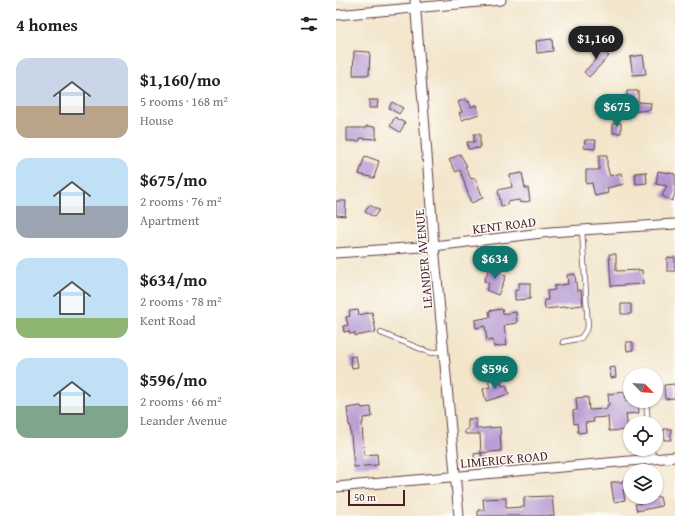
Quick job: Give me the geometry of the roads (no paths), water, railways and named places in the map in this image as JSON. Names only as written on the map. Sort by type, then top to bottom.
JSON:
[{"type":"street","points":[[336,15],[416,4],[501,0]]},
{"type":"street","name":"LEANDER AVENUE","points":[[416,4],[434,246],[459,516]]},
{"type":"street","name":"KENT ROAD","points":[[336,253],[434,246],[550,232],[675,224]]},
{"type":"street","name":"LIMERICK ROAD","points":[[336,486],[675,458]]},
{"type":"lane","points":[[563,342],[581,338],[588,327],[582,230]]},
{"type":"lane","points":[[381,333],[431,353],[444,351]]}]
